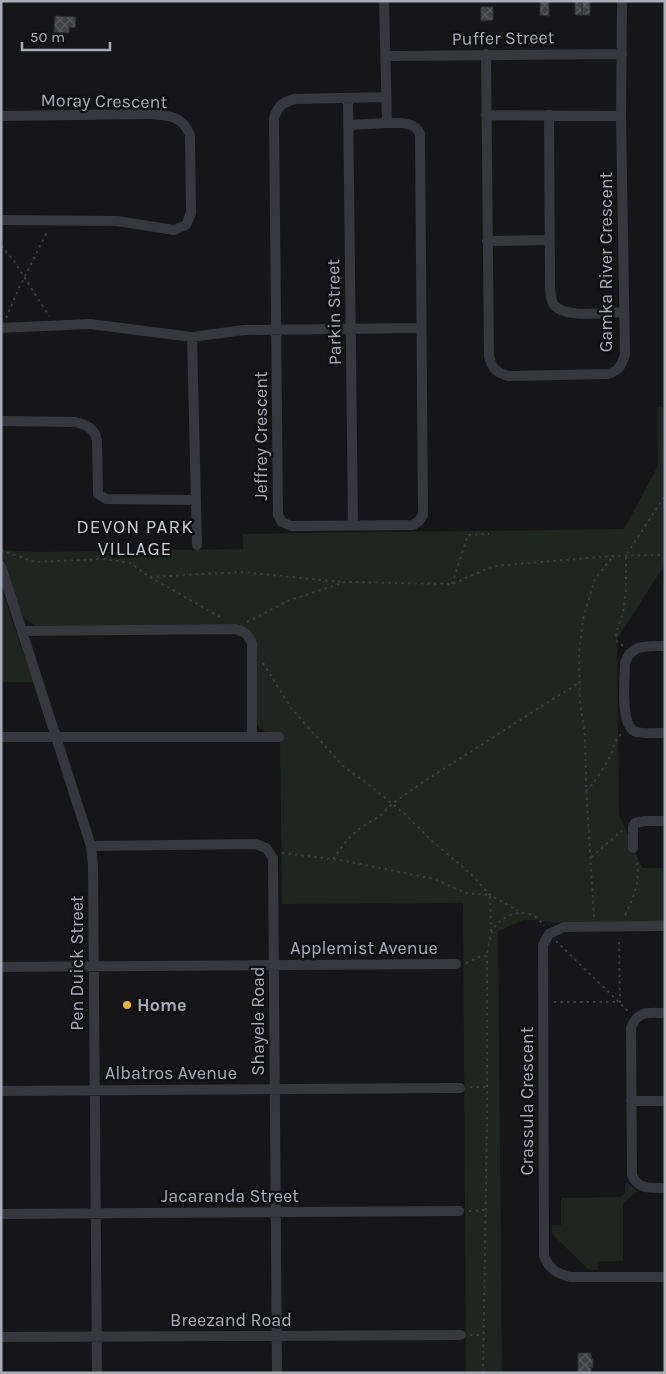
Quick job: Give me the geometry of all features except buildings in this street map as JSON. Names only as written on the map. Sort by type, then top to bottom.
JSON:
[{"type":"street","points":[[384,1],[387,123]]},
{"type":"street","points":[[622,1],[622,54]]},
{"type":"street","name":"Gamka River Crescent","points":[[486,54],[489,356],[492,366],[496,371],[508,376],[608,374],[615,372],[623,363],[625,354],[621,116],[622,54]]},
{"type":"street","name":"Puffer Street","points":[[386,56],[622,54]]},
{"type":"street","name":"Jeffrey Crescent","points":[[348,125],[406,124],[414,126],[420,134],[423,515],[413,525],[291,526],[282,522],[278,515],[274,119],[276,111],[283,102],[290,100],[386,97]]},
{"type":"street","name":"Parkin Street","points":[[348,99],[353,525]]},
{"type":"street","name":"Moray Crescent","points":[[1,116],[170,115],[188,129],[190,135],[191,213],[186,225],[174,230],[117,221],[1,220]]},
{"type":"street","points":[[486,115],[621,116]]},
{"type":"street","points":[[549,116],[551,293],[553,303],[560,310],[569,313],[624,312]]},
{"type":"street","points":[[487,241],[550,240]]},
{"type":"street","points":[[3,327],[90,324],[192,337],[244,330],[421,328]]},
{"type":"street","points":[[192,337],[197,544]]},
{"type":"street","points":[[1,422],[75,422],[92,429],[96,434],[97,440],[98,494],[106,498],[196,500]]},
{"type":"street","name":"Pen Duick Street","points":[[1,566],[91,846],[93,866],[97,1373]]},
{"type":"street","points":[[22,630],[235,629],[244,631],[250,638],[252,652],[252,736]]},
{"type":"street","points":[[665,646],[638,648],[631,651],[625,663],[625,715],[627,724],[637,733],[665,732]]},
{"type":"street","points":[[1,737],[279,737]]},
{"type":"street","points":[[633,848],[633,825],[644,821],[665,821]]},
{"type":"street","points":[[91,846],[255,844],[266,848]]},
{"type":"street","name":"Shayele Road","points":[[266,848],[273,858],[277,1373]]},
{"type":"street","points":[[549,934],[564,927],[665,926]]},
{"type":"street","name":"Crassula Crescent","points":[[549,934],[543,945],[542,1002],[544,1256],[547,1264],[560,1275],[570,1277],[665,1277]]},
{"type":"street","name":"Applemist Avenue","points":[[1,967],[456,964]]},
{"type":"street","points":[[665,1013],[646,1013],[635,1018],[631,1028],[632,1175],[635,1182],[640,1186],[665,1188]]},
{"type":"street","name":"Albatros Avenue","points":[[1,1091],[460,1088]]},
{"type":"street","points":[[631,1101],[665,1101]]},
{"type":"street","name":"Jacaranda Street","points":[[1,1214],[459,1211]]},
{"type":"street","name":"Breezand Road","points":[[1,1338],[461,1335]]},
{"type":"path","points":[[3,327],[24,277],[47,232],[49,220]]},
{"type":"path","points":[[1,246],[14,261],[49,317],[50,326]]},
{"type":"path","points":[[631,651],[617,642],[616,633],[623,613],[626,590],[626,555],[665,496]]},
{"type":"path","points":[[452,584],[468,535],[489,534]]},
{"type":"path","points":[[1,550],[35,562],[105,559],[130,563],[150,577],[218,616],[235,629],[261,613],[290,600],[345,582]]},
{"type":"path","points":[[150,577],[241,572],[345,582],[452,584],[494,566],[626,555],[665,555]]},
{"type":"path","points":[[594,926],[586,791],[585,736],[580,701],[579,653],[594,579],[613,556]]},
{"type":"path","points":[[252,652],[264,665],[291,708],[344,767],[406,815],[432,841],[471,874],[490,895],[518,911],[533,915],[541,921],[549,934],[635,1018]]},
{"type":"path","points":[[334,859],[347,840],[381,815],[392,804],[420,784],[580,682]]},
{"type":"path","points":[[586,791],[593,784],[611,755],[615,741],[622,733],[632,730]]},
{"type":"path","points":[[591,857],[611,839],[633,825]]},
{"type":"path","points":[[266,848],[282,853],[334,859],[434,880],[466,893],[490,895]]},
{"type":"path","points":[[620,1002],[618,926],[638,887],[638,865],[633,848]]},
{"type":"path","points":[[483,1373],[487,956],[492,932],[490,895]]},
{"type":"path","points":[[492,932],[500,920],[518,911]]},
{"type":"path","points":[[456,964],[468,963],[479,957],[487,956]]},
{"type":"path","points":[[542,1002],[620,1002]]},
{"type":"path","points":[[460,1088],[486,1087]]},
{"type":"path","points":[[459,1211],[486,1210]]},
{"type":"shaded area","points":[[657,407],[665,407],[665,564],[617,639],[619,814],[642,868],[665,868],[665,922],[559,923],[524,920],[498,931],[502,1373],[466,1373],[463,903],[282,904],[280,735],[264,731],[257,724],[256,646],[244,627],[232,624],[36,626],[23,617],[4,561],[3,550],[37,552],[243,549],[243,534],[624,529],[658,466]]},
{"type":"shaded area","points":[[1,587],[33,682],[1,682]]},
{"type":"shaded area","points":[[625,1183],[630,1184],[637,1191],[623,1204],[623,1261],[598,1262],[598,1270],[589,1270],[552,1234],[552,1225],[561,1225],[561,1198],[621,1197],[625,1193]]},
{"type":"place","name":"Home","points":[[127,1005]]},
{"type":"district","name":"DEVON PARK VILLAGE","points":[[135,538]]}]
